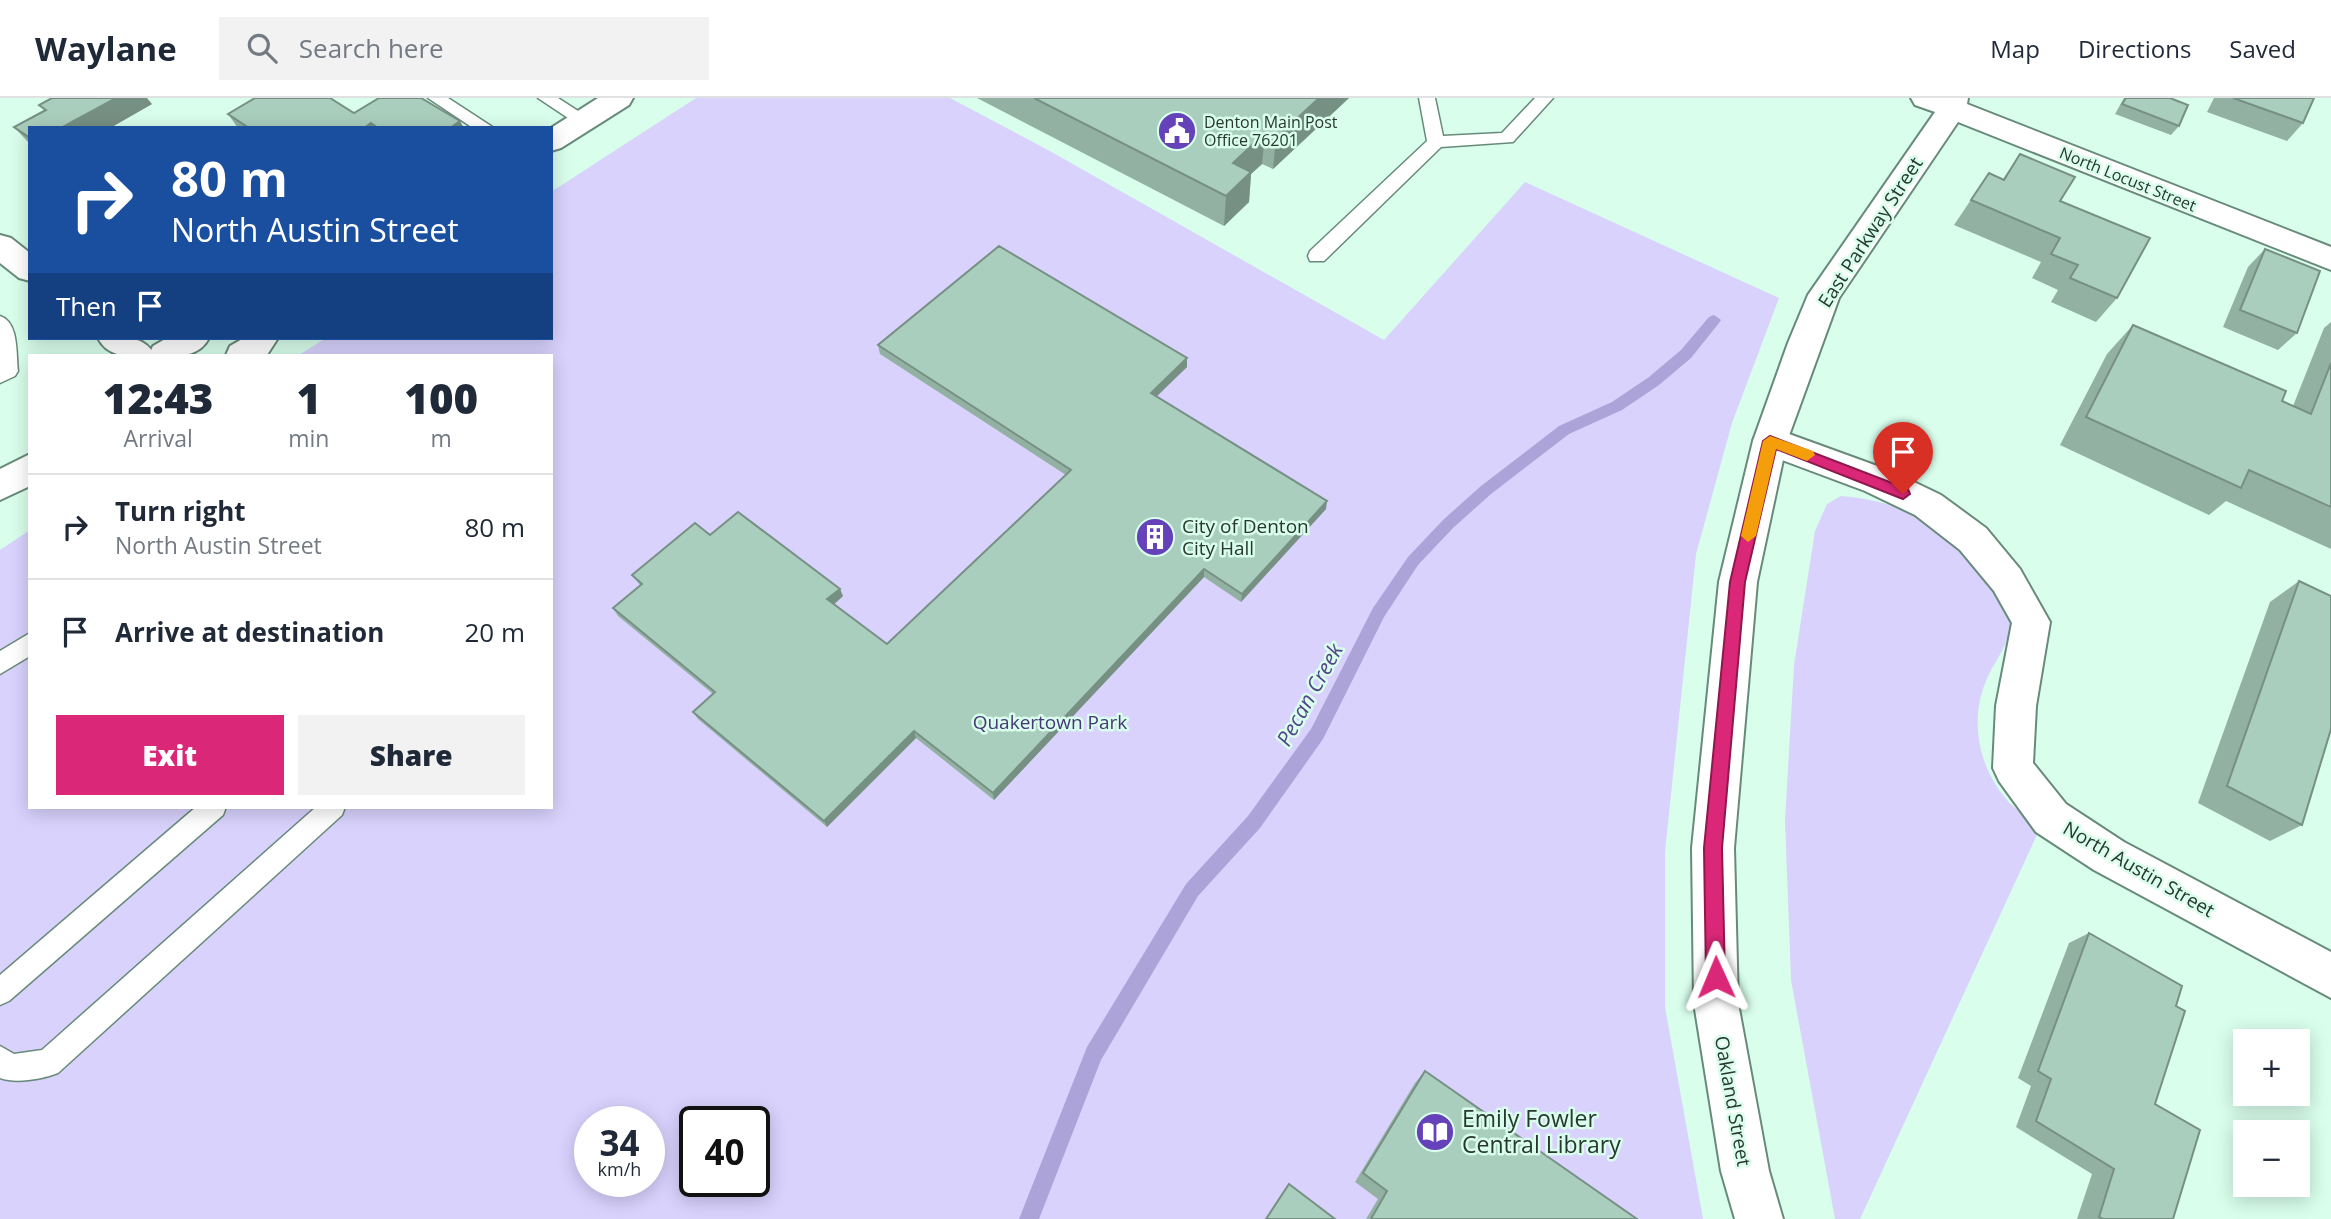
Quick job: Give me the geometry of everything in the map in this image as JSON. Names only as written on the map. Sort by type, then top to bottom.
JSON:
[{"type":"street","points":[[553,140],[619,98]]},
{"type":"street","name":"North Locust Street","points":[[1944,102],[2331,260]]},
{"type":"street","name":"East Parkway Street","points":[[1770,441],[1804,343],[1824,295],[1944,102]]},
{"type":"street","points":[[0,246],[28,268]]},
{"type":"street","points":[[117,340],[137,354]]},
{"type":"street","points":[[167,354],[190,340]]},
{"type":"street","points":[[244,354],[260,340]]},
{"type":"street","name":"North Austin Street","points":[[1770,441],[1878,481],[1928,505],[1973,539],[2007,580],[2031,622],[2016,706],[2013,768],[2051,818],[2109,856],[2331,976]]},
{"type":"street","name":"Oakland Street","points":[[1759,1219],[1745,1171],[1716,1003],[1713,848],[1738,582],[1770,441]]},
{"type":"street","points":[[0,486],[28,469]]},
{"type":"lane","points":[[436,98],[483,126]]},
{"type":"lane","points":[[546,98],[583,120]]},
{"type":"lane","points":[[1427,98],[1436,142]]},
{"type":"lane","points":[[1317,256],[1436,142],[1507,138],[1545,98]]},
{"type":"lane","points":[[0,324],[3,326],[8,371],[0,376]]},
{"type":"lane","points":[[0,664],[28,644]]},
{"type":"lane","points":[[0,992],[212,809]]},
{"type":"lane","points":[[0,1059],[9,1068],[48,1063],[331,809]]},
{"type":"green space","name":"Quakertown Park","points":[[696,98],[950,98],[1048,150],[1384,340],[1525,182],[1779,298],[1732,423],[1696,554],[1665,852],[1665,1007],[1703,1219],[0,1219],[0,550],[28,531],[28,809],[553,809],[553,354],[301,354],[323,340],[553,340],[553,191]]},
{"type":"green space","points":[[1841,496],[1880,502],[1902,510],[1933,528],[1968,557],[1997,590],[2006,607],[2010,630],[1981,696],[1978,712],[1980,744],[1997,787],[2014,807],[2041,826],[1860,1219],[1835,1219],[1791,980],[1785,820],[1794,665],[1815,531],[1827,504]]},
{"type":"building","points":[[52,98],[116,98],[65,126],[28,126],[28,137],[14,127],[46,110],[39,105]]},
{"type":"building","points":[[255,98],[330,98],[354,113],[379,98],[421,98],[460,121],[453,126],[375,126],[371,123],[367,126],[246,126],[228,114]]},
{"type":"building","points":[[1034,98],[1319,98],[1276,138],[1265,133],[1233,163],[1251,172],[1226,196]]},
{"type":"building","points":[[2126,98],[2170,98],[2188,105],[2179,126],[2122,104]]},
{"type":"building","points":[[2233,98],[2314,98],[2303,123]]},
{"type":"building","points":[[2020,154],[2075,177],[2060,201],[2150,238],[2117,298],[2070,278],[2078,265],[2051,254],[2060,238],[1971,200],[1989,173],[2004,180]]},
{"type":"building","name":"City of Denton City Hall","points":[[999,246],[1187,358],[1151,393],[1327,501],[1242,594],[1204,569],[993,793],[914,731],[824,821],[693,712],[715,692],[613,608],[642,584],[632,575],[695,523],[710,535],[738,512],[840,589],[827,599],[887,644],[1071,470],[878,345]]},
{"type":"building","points":[[2265,249],[2320,271],[2297,333],[2240,310]]},
{"type":"building","points":[[2133,325],[2286,391],[2282,401],[2311,414],[2331,363],[2331,507],[2249,470],[2241,488],[2086,417]]},
{"type":"building","points":[[2299,581],[2331,596],[2331,729],[2302,825],[2227,786]]},
{"type":"building","points":[[2089,933],[2182,986],[2176,1006],[2185,1011],[2155,1104],[2200,1130],[2173,1219],[2099,1217],[2114,1169],[2036,1121],[2051,1079],[2038,1071]]},
{"type":"building","name":"Emily Fowler Central Library","points":[[1425,1071],[1637,1219],[1371,1219],[1387,1191],[1363,1173]]},
{"type":"building","points":[[1289,1184],[1335,1219],[1266,1219]]},
{"type":"waterway","name":"Pecan Creek","points":[[1029,1219],[1094,1054],[1192,890],[1254,822],[1317,734],[1378,613],[1413,561],[1448,524],[1486,490],[1564,430],[1617,406],[1654,381],[1686,354],[1714,320]]},
{"type":"slow traffic","points":[[1748,536],[1770,441],[1807,455]]},
{"type":"place","name":"Denton Main Post Office 76201","points":[[1177,131]]},
{"type":"place","name":"City of Denton City Hall","points":[[1155,537]]},
{"type":"place","name":"Emily Fowler Central Library","points":[[1435,1132]]},
{"type":"route","points":[[1716,977],[1713,848],[1738,582],[1770,441],[1878,481],[1903,494]]}]
